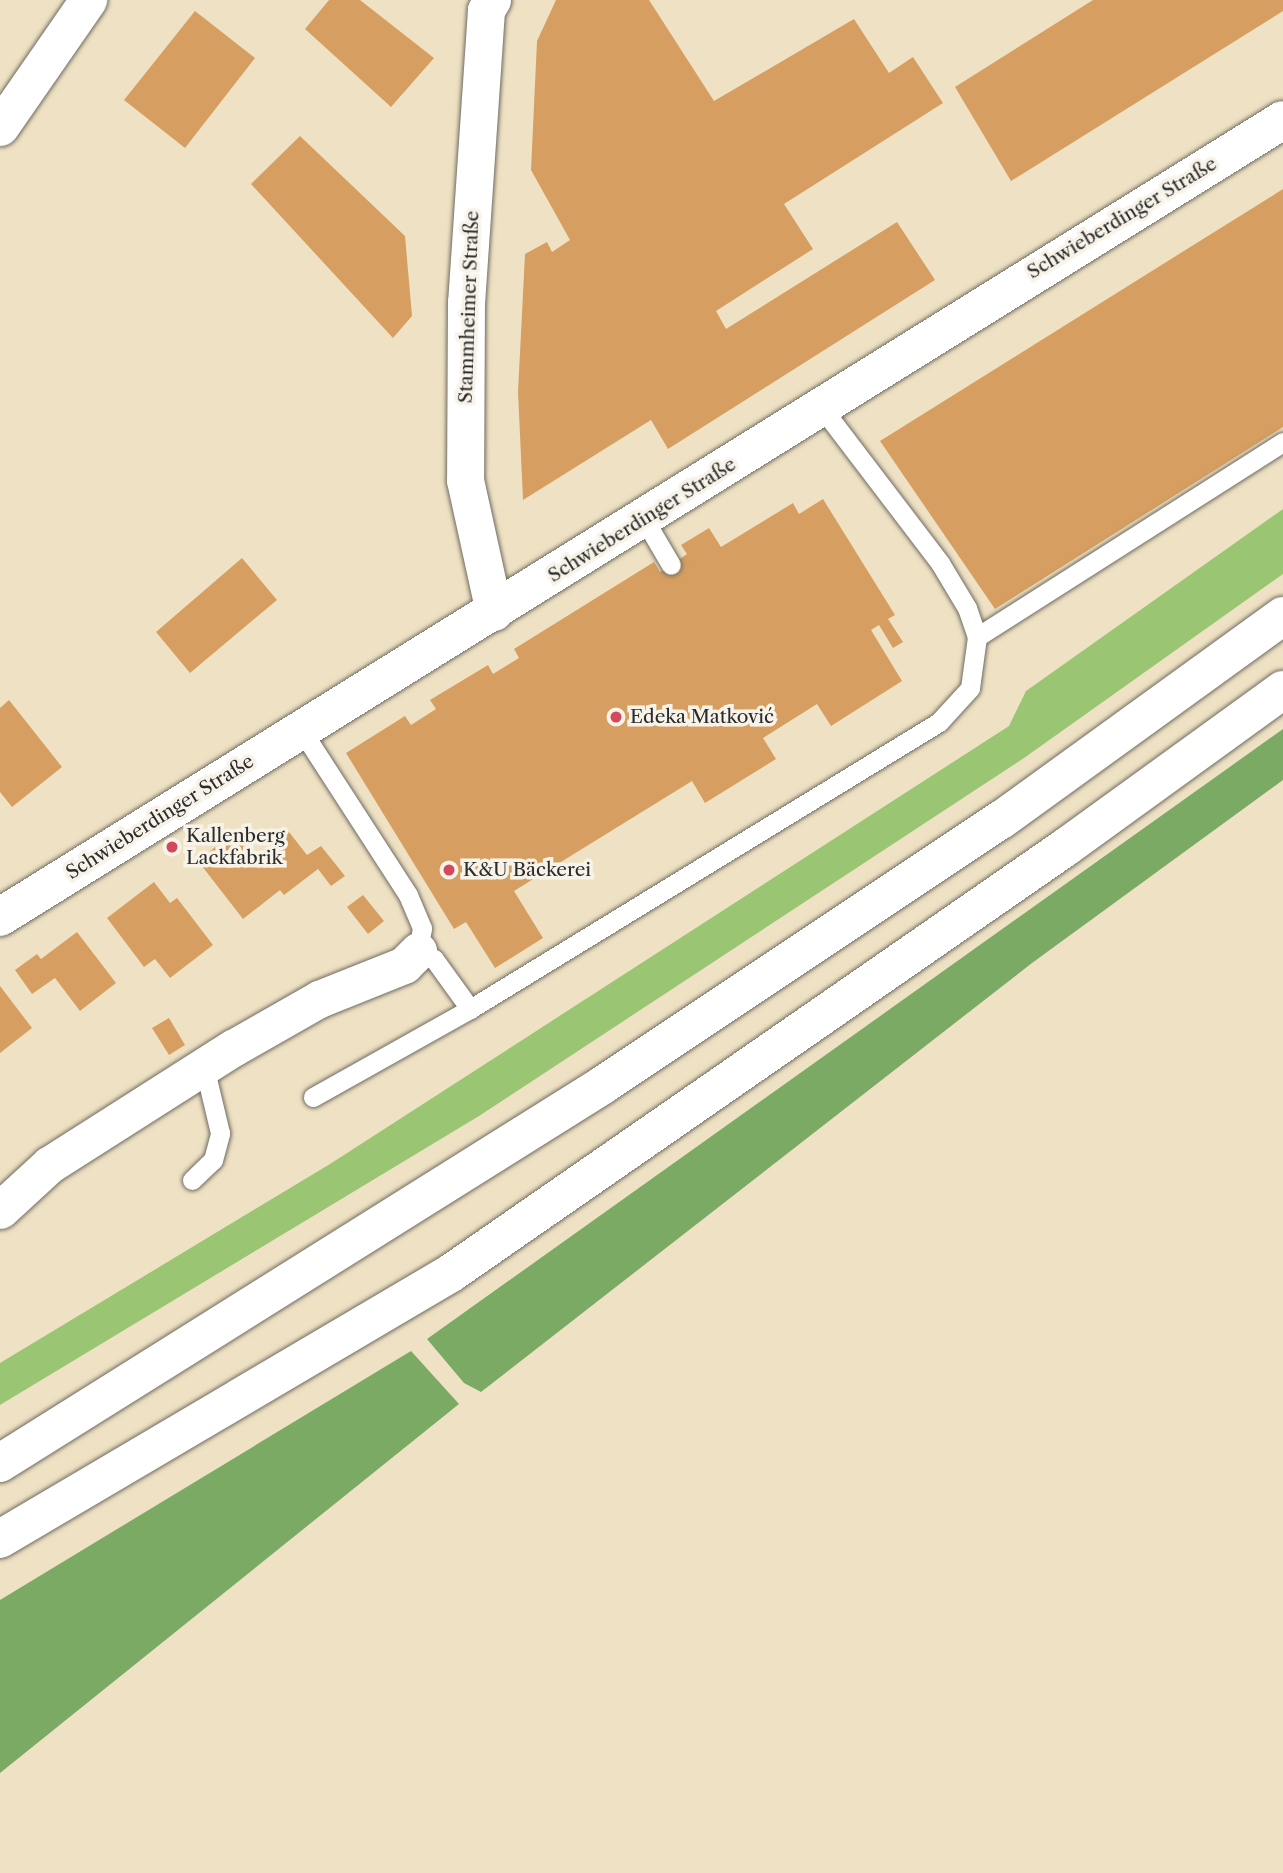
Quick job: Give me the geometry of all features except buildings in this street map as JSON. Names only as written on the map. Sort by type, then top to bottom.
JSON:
[{"type":"main road","name":"Schwieberdinger Straße","points":[[0,917],[183,800],[302,731],[822,408],[975,308],[1283,120]]},
{"type":"main road","points":[[0,1463],[603,1085],[1002,820],[1283,616]]},
{"type":"main road","points":[[0,1539],[451,1273],[1066,847],[1283,690]]},
{"type":"street","points":[[0,127],[88,0]]},
{"type":"street","name":"Stammheimer Straße","points":[[492,0],[486,10],[466,302],[465,480],[494,612]]},
{"type":"street","points":[[0,1210],[49,1165],[204,1066],[319,999],[404,965],[418,951]]},
{"type":"lane","points":[[313,1097],[470,1009],[939,722],[970,688],[977,637],[967,608],[940,563],[822,408]]},
{"type":"lane","points":[[977,637],[1283,442]]},
{"type":"lane","points":[[644,519],[671,565]]},
{"type":"lane","points":[[302,731],[408,895],[422,928],[418,951],[434,959],[470,1009]]},
{"type":"lane","points":[[192,1180],[213,1160],[220,1133],[204,1066]]},
{"type":"green space","points":[[1283,509],[1283,574],[1024,758],[479,1116],[0,1405],[0,1363],[330,1164],[1009,726],[1026,691]]},
{"type":"green space","points":[[1283,729],[1283,780],[1032,963],[481,1392],[464,1383],[427,1339]]},
{"type":"green space","points":[[411,1351],[459,1404],[0,1773],[0,1600]]},
{"type":"place","name":"Edeka Matković","points":[[616,717]]},
{"type":"place","name":"Kallenberg Lackfabrik","points":[[172,847]]},
{"type":"place","name":"K&U Bäckerei","points":[[449,870]]}]
